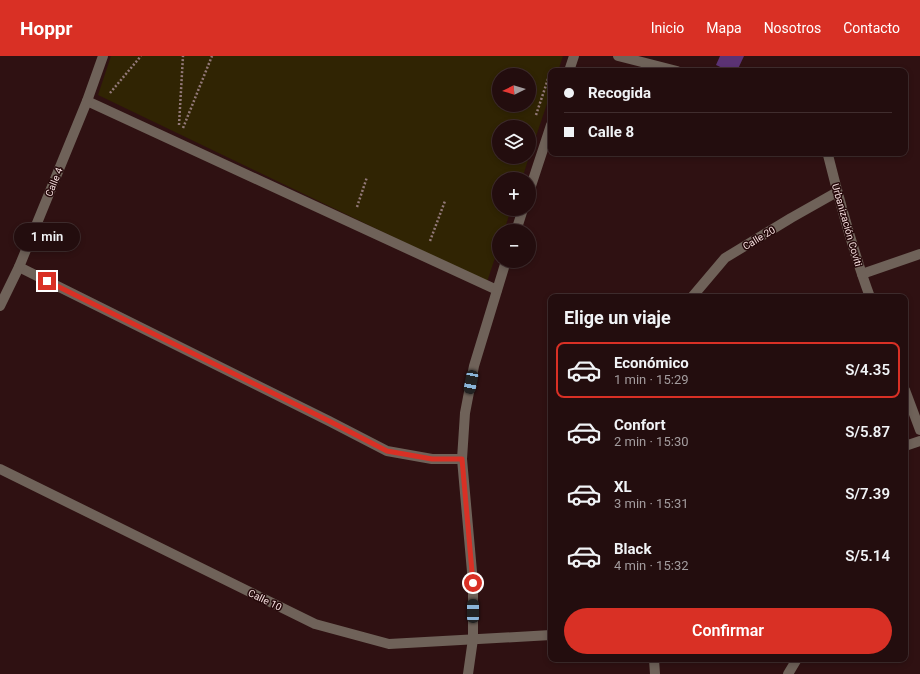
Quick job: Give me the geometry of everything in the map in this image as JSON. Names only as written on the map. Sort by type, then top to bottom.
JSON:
[{"type":"street","name":"Calle 4","points":[[0,306],[18,267],[87,101],[103,56]]},
{"type":"street","points":[[570,68],[574,56]]},
{"type":"street","points":[[618,56],[665,68]]},
{"type":"street","points":[[87,101],[497,290]]},
{"type":"street","points":[[536,172],[548,135]]},
{"type":"street","name":"Urbanización Coviti","points":[[828,156],[837,192],[869,294]]},
{"type":"street","name":"Calle 20","points":[[695,294],[726,258],[837,192]]},
{"type":"street","points":[[862,274],[920,254]]},
{"type":"street","points":[[18,267],[387,451],[432,459],[462,459]]},
{"type":"street","points":[[468,674],[473,639],[473,583],[462,459],[465,413],[474,366],[504,268]]},
{"type":"street","points":[[908,398],[920,430]]},
{"type":"street","points":[[908,445],[920,441]]},
{"type":"street","name":"Calle 10","points":[[0,469],[315,624],[389,644],[548,635]]},
{"type":"street","points":[[654,662],[655,674]]},
{"type":"street","points":[[788,674],[794,662]]},
{"type":"path","points":[[108,95],[141,56]]},
{"type":"path","points":[[184,56],[180,129],[212,56]]},
{"type":"path","points":[[552,68],[553,64]]},
{"type":"path","points":[[536,116],[548,79]]},
{"type":"path","points":[[354,213],[367,177]]},
{"type":"path","points":[[428,247],[445,201]]},
{"type":"shaded area","points":[[111,56],[563,56],[559,68],[548,68],[548,101],[536,136],[536,120],[492,120],[492,164],[527,164],[524,172],[492,172],[492,216],[509,216],[506,224],[492,224],[492,267],[487,282],[98,95]]},
{"type":"shaded area","points":[[720,56],[744,56],[738,68],[722,68],[716,65]]},
{"type":"route","points":[[47,281],[387,451],[432,459],[462,459],[473,583]]}]
